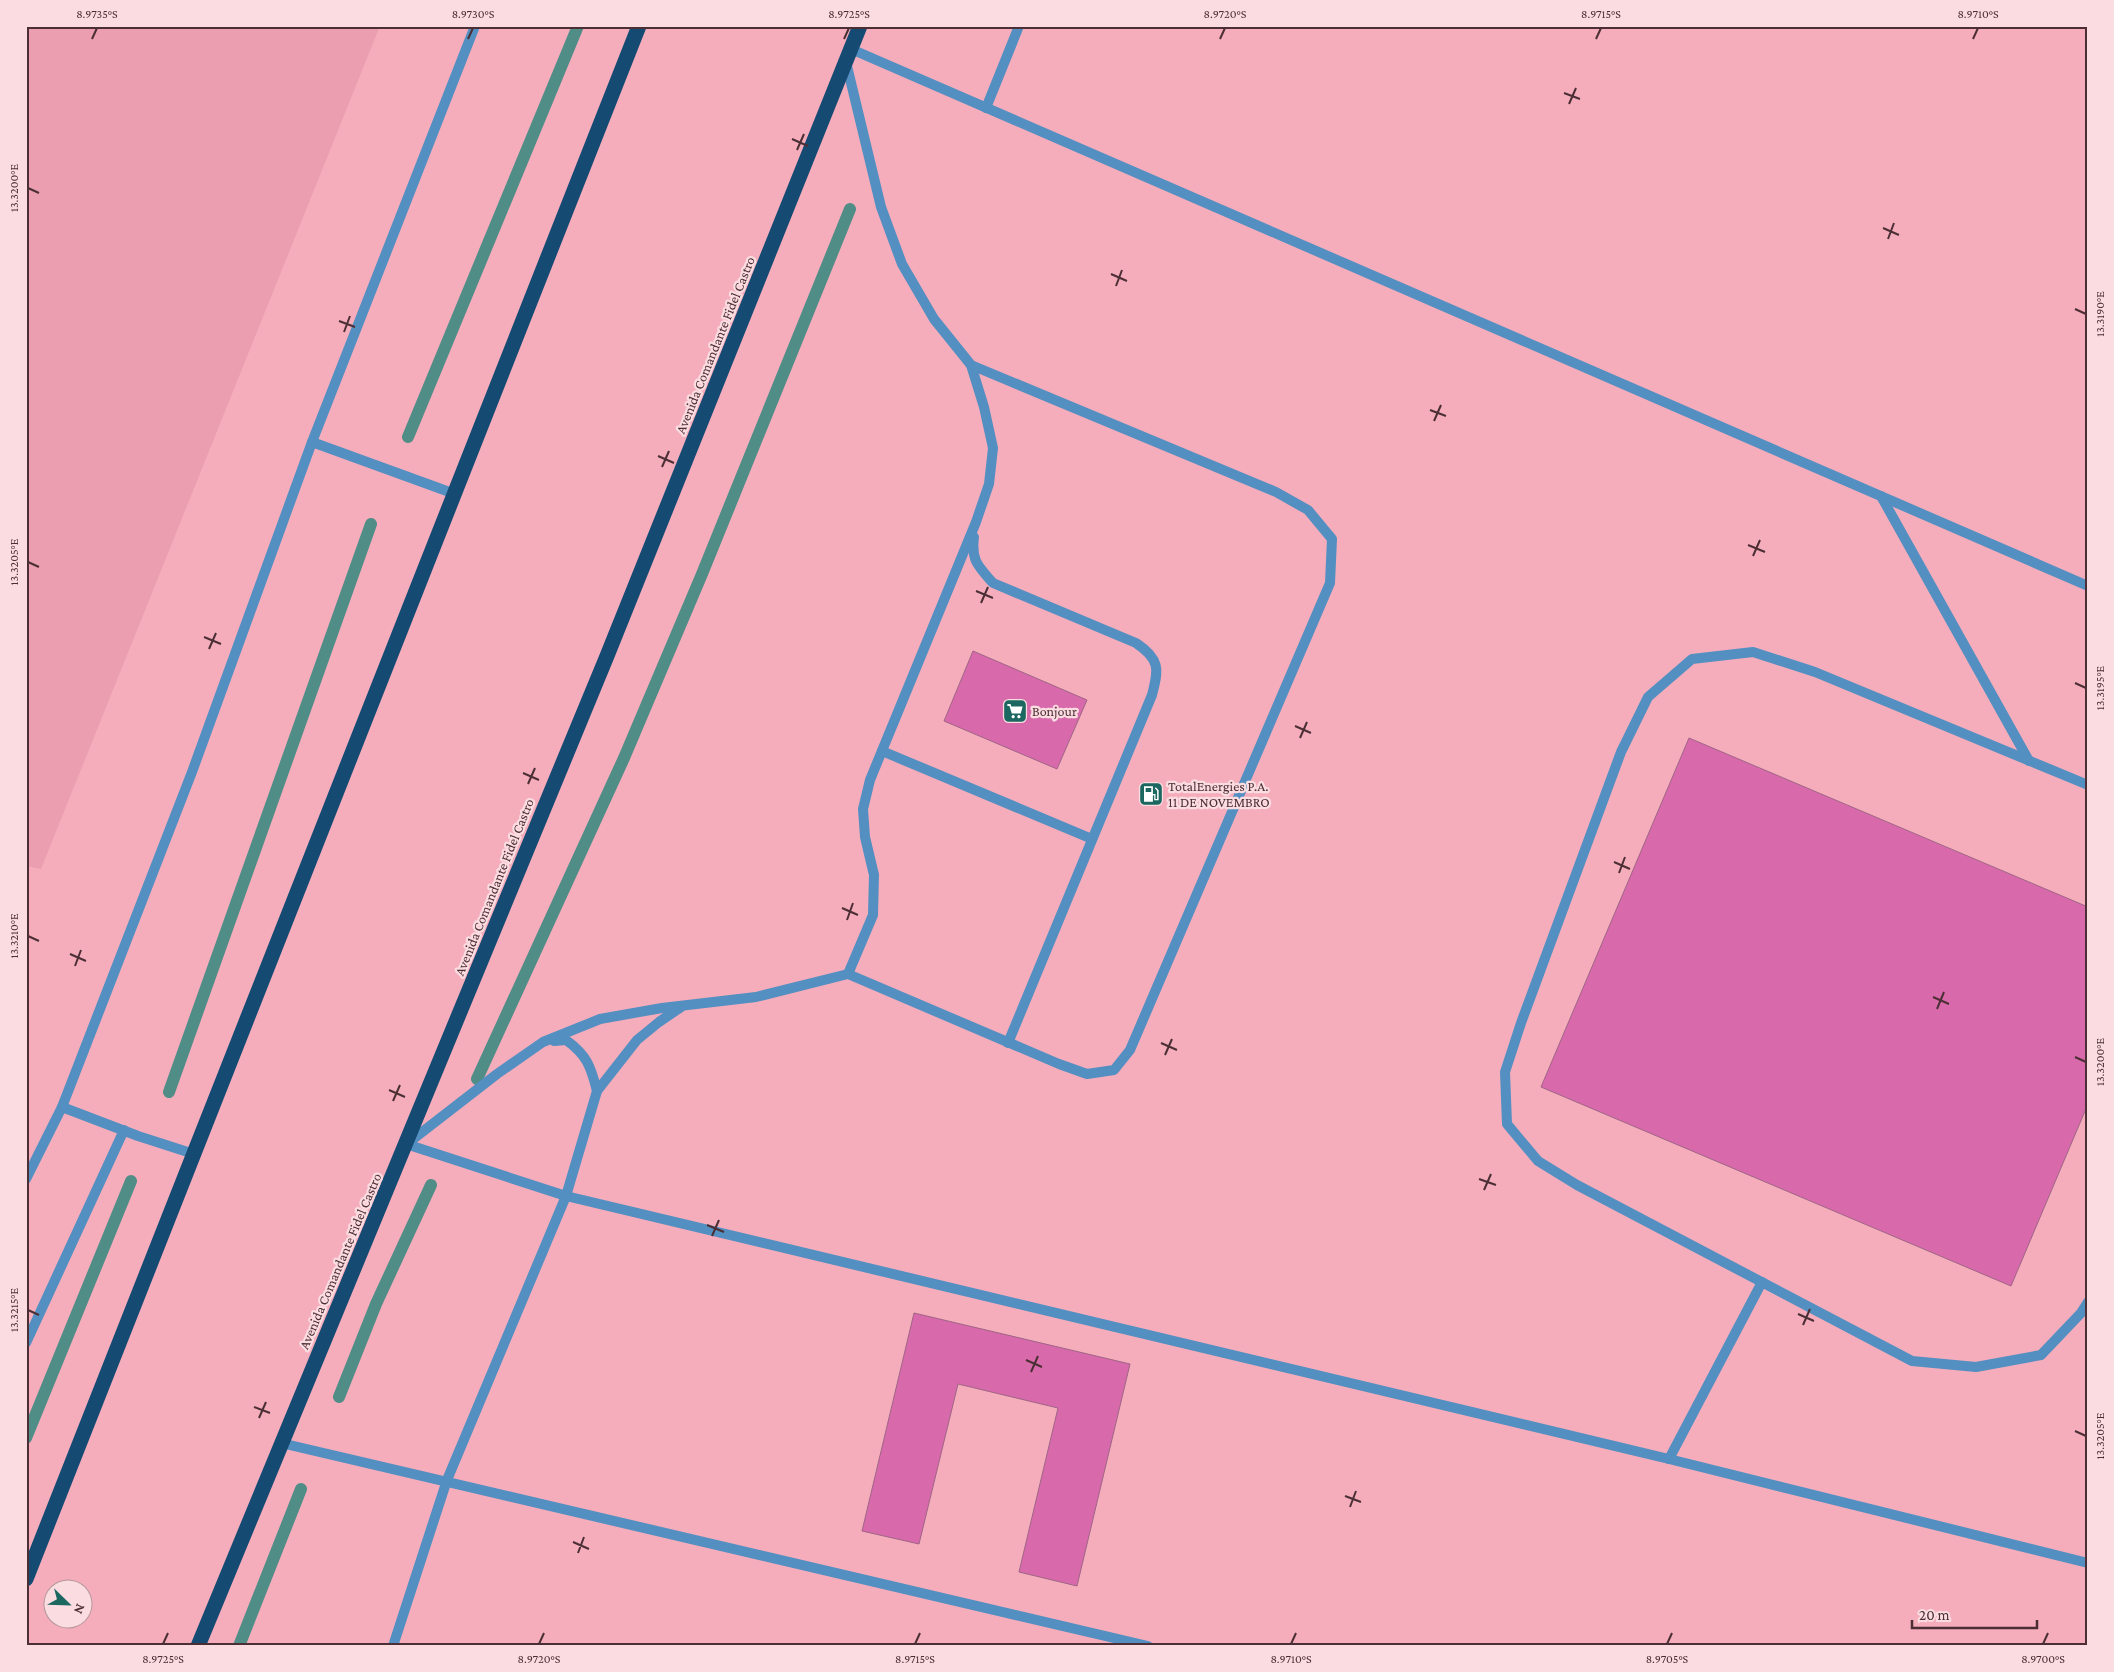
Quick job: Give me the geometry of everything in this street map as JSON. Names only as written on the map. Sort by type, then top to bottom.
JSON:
[{"type":"highway","points":[[26,1579],[639,26]]},
{"type":"highway","name":"Avenida Comandante Fidel Castro","points":[[198,1646],[702,421],[860,26]]},
{"type":"street","points":[[26,1179],[62,1107],[192,772],[312,442],[474,26]]},
{"type":"street","points":[[986,108],[1019,26]]},
{"type":"street","points":[[848,56],[986,108],[2088,586]]},
{"type":"street","points":[[848,56],[881,207],[902,264],[934,319],[971,365],[984,408],[993,448],[989,484],[976,522],[870,780],[863,809],[865,837],[874,875],[873,915],[848,974]]},
{"type":"street","points":[[406,1144],[542,1042],[600,1019],[756,997],[848,974],[1008,1044],[1087,1074],[1114,1070],[1130,1050],[1330,582],[1332,540],[1308,510],[1276,492],[971,365]]},
{"type":"street","points":[[312,442],[455,494]]},
{"type":"street","points":[[1881,496],[2029,761]]},
{"type":"street","points":[[976,522],[972,553],[979,568],[993,583],[1136,643],[1149,652],[1157,664],[1157,678],[1152,695],[1008,1044]]},
{"type":"street","points":[[2088,786],[1815,672],[1753,652],[1692,659],[1648,696],[1620,752],[1520,1023],[1505,1072],[1507,1124],[1538,1161],[1577,1185],[1912,1361],[1976,1367],[2041,1355],[2081,1313],[2088,1302]]},
{"type":"street","points":[[882,751],[1092,839]]},
{"type":"street","points":[[393,1646],[447,1480],[566,1196],[597,1091],[637,1040],[659,1022],[684,1006]]},
{"type":"street","points":[[542,1042],[566,1040],[579,1049],[591,1067],[597,1091]]},
{"type":"street","points":[[62,1107],[194,1154]]},
{"type":"street","points":[[26,1343],[124,1130]]},
{"type":"street","points":[[406,1144],[566,1196],[1669,1459],[2088,1563]]},
{"type":"street","points":[[1669,1459],[1762,1282]]},
{"type":"street","points":[[281,1442],[1148,1646]]},
{"type":"shaded area","points":[[26,26],[380,26],[41,869],[26,866]]},
{"type":"building","name":"Bonjour","points":[[973,651],[1087,700],[1057,769],[944,721]]},
{"type":"building","points":[[1689,738],[2088,907],[2088,1104],[2011,1286],[1541,1087]]},
{"type":"building","points":[[914,1313],[1130,1364],[1077,1586],[1019,1572],[1058,1408],[958,1384],[919,1544],[862,1531]]},
{"type":"waterway","points":[[408,437],[578,26]]},
{"type":"waterway","points":[[477,1079],[624,758],[702,574],[850,209]]},
{"type":"waterway","points":[[169,1092],[371,524]]},
{"type":"waterway","points":[[26,1438],[131,1181]]},
{"type":"waterway","points":[[339,1397],[376,1304],[431,1185]]},
{"type":"waterway","points":[[239,1646],[301,1489]]},
{"type":"place","name":"Bonjour","points":[[1015,711]]},
{"type":"place","name":"TotalEnergies P.A. 11 DE NOVEMBRO","points":[[1151,794]]}]
